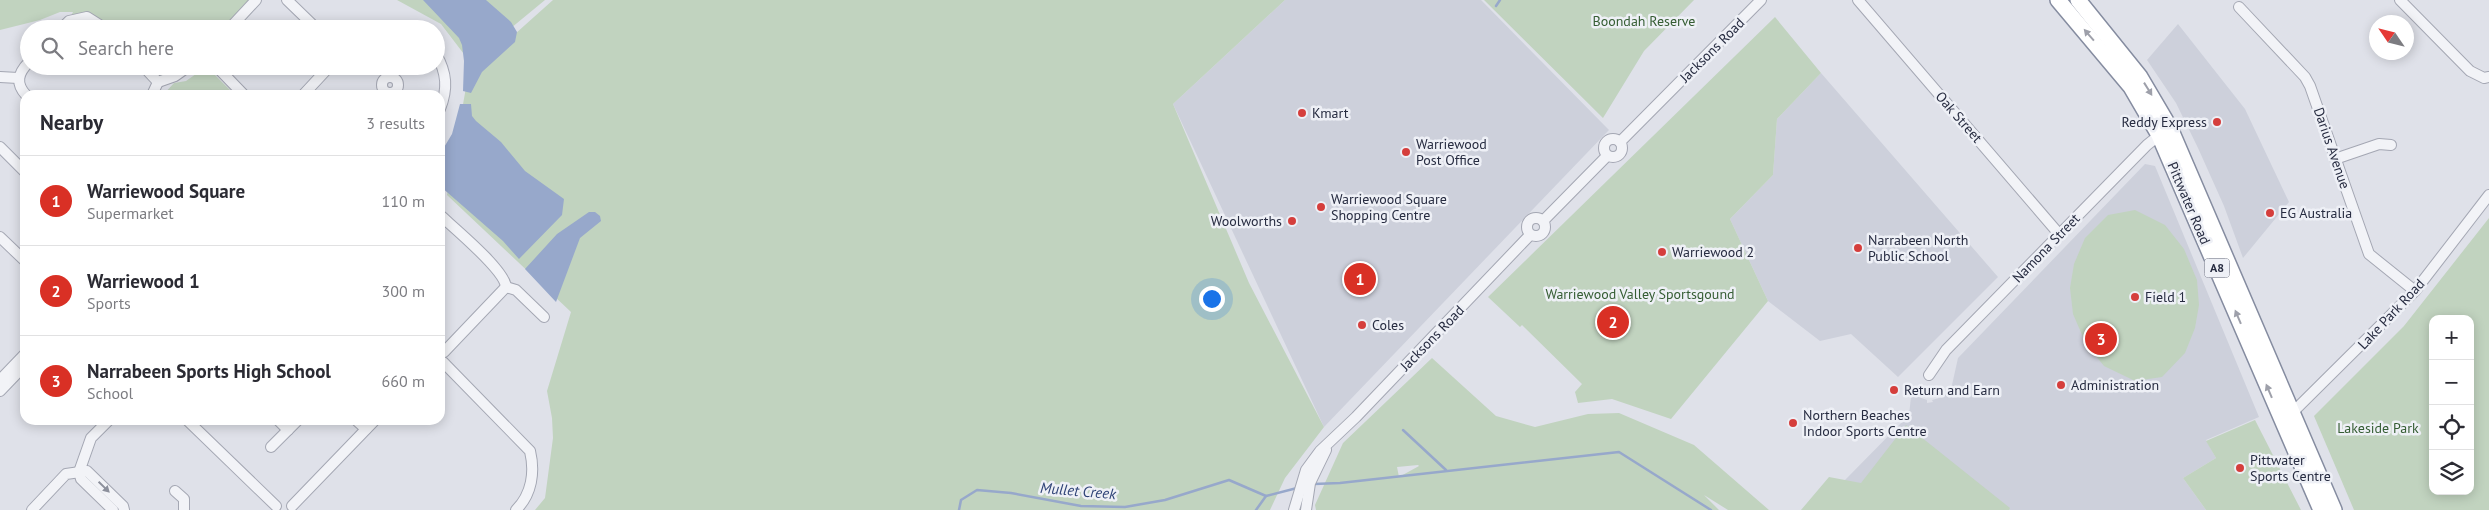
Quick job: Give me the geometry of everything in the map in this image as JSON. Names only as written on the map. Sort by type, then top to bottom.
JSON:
[{"type":"highway","name":"Pittwater Road","points":[[2069,2],[2140,77],[2165,131],[2287,417],[2321,510]]},
{"type":"highway","name":"Pittwater Road","points":[[2287,417],[2334,510]]},
{"type":"street","points":[[237,20],[256,0]]},
{"type":"street","points":[[287,0],[308,20]]},
{"type":"street","name":"Jacksons Road","points":[[1543,221],[1607,156],[1603,147],[1606,141],[1614,138],[1620,142],[1761,0]]},
{"type":"street","name":"Oak Street","points":[[1858,0],[2059,234]]},
{"type":"street","points":[[2400,0],[2470,71],[2484,78],[2489,77]]},
{"type":"street","name":"Darius Avenue","points":[[2239,7],[2305,77],[2310,86],[2369,254],[2415,291]]},
{"type":"street","points":[[74,20],[87,17],[92,20]]},
{"type":"street","points":[[20,74],[18,78],[22,90]]},
{"type":"street","points":[[445,74],[447,85],[445,92]]},
{"type":"street","points":[[151,75],[158,82]]},
{"type":"street","points":[[154,90],[158,82],[176,75]]},
{"type":"street","points":[[225,75],[239,90]]},
{"type":"street","points":[[308,90],[322,75]]},
{"type":"street","points":[[0,77],[18,78]]},
{"type":"street","name":"Namona Street","points":[[1929,375],[1946,350],[2059,234],[2165,131]]},
{"type":"street","points":[[2335,160],[2379,144],[2391,145]]},
{"type":"street","points":[[0,147],[20,167]]},
{"type":"street","name":"Lake Park Road","points":[[2287,417],[2415,291],[2489,195]]},
{"type":"street","points":[[1536,217],[1543,221],[1545,228],[1541,235],[1530,235],[1526,228],[1529,220],[1536,217]]},
{"type":"street","points":[[445,220],[506,280],[506,287],[445,354]]},
{"type":"street","name":"Jacksons Road","points":[[1294,510],[1296,499],[1311,471],[1332,439],[1530,235]]},
{"type":"street","points":[[0,237],[20,256]]},
{"type":"street","points":[[506,287],[516,290],[544,318]]},
{"type":"street","points":[[0,380],[20,359]]},
{"type":"street","points":[[445,360],[530,451],[533,466],[531,484],[527,496],[516,510]]},
{"type":"street","points":[[0,391],[20,370]]},
{"type":"street","points":[[104,425],[91,438],[78,472],[81,479],[113,510]]},
{"type":"street","points":[[192,425],[275,508],[283,503],[293,508],[370,425]]},
{"type":"street","points":[[283,425],[288,430]]},
{"type":"street","points":[[272,448],[293,425]]},
{"type":"street","points":[[362,425],[366,429]]},
{"type":"street","points":[[32,510],[66,474],[87,471],[123,506],[124,510]]},
{"type":"street","name":"Jacksons Road","points":[[1306,510],[1311,471]]},
{"type":"street","points":[[175,491],[184,499],[184,510]]},
{"type":"shaded area","points":[[1285,0],[1481,0],[1609,130],[1324,427],[1173,104]]},
{"type":"shaded area","points":[[2178,24],[2245,109],[2289,202],[2243,258],[2224,206],[2198,148],[2176,103],[2147,60]]},
{"type":"shaded area","name":"Narrabeen North Public School","points":[[1821,73],[1998,277],[1898,377],[1851,334],[1820,341],[1768,301],[1730,219],[1773,175],[1777,119]]},
{"type":"shaded area","points":[[2145,164],[2155,166],[2259,417],[2206,440],[2216,458],[2183,478],[2206,510],[1820,510],[1845,480],[1909,415],[1911,397],[1916,396],[1927,400],[1927,403],[1943,397],[1947,393],[1952,385],[1958,358]]},
{"type":"green space","points":[[0,0],[250,0],[232,20],[100,20],[94,15],[71,16],[73,12],[60,12],[40,20],[20,20],[20,25],[0,30]]},
{"type":"green space","points":[[397,0],[545,0],[470,62],[445,29],[445,20],[434,20]]},
{"type":"green space","points":[[553,0],[1285,0],[1173,104],[1249,283],[1324,427],[1285,478],[1270,510],[535,510],[545,498],[553,438],[552,418],[547,391],[571,312],[447,195],[468,76]]},
{"type":"green space","name":"Boondah Reserve","points":[[1484,0],[1694,0],[1644,51],[1603,118]]},
{"type":"green space","name":"Warriewood Valley Sportsgound","points":[[1775,17],[1821,73],[1777,119],[1773,175],[1730,219],[1768,301],[1671,419],[1612,399],[1578,403],[1575,392],[1582,384],[1522,325],[1520,327],[1488,297]]},
{"type":"green space","points":[[194,75],[215,75],[230,90],[168,90],[174,83],[186,81]]},
{"type":"green space","name":"Field 1","points":[[2135,210],[2165,225],[2184,249],[2197,280],[2199,305],[2195,328],[2185,353],[2162,377],[2135,381],[2104,366],[2086,344],[2073,314],[2070,288],[2074,264],[2085,238],[2108,215]]},
{"type":"green space","name":"Lakeside Park","points":[[2489,218],[2489,510],[2354,510],[2314,416],[2404,326]]},
{"type":"green space","points":[[1432,358],[1496,416],[1535,427],[1588,414],[1619,413],[1694,445],[1769,510],[1728,510],[1704,495],[1719,510],[1316,510],[1315,505],[1343,443]],"holes":[[[1419,466],[1399,477],[1397,467]]]},
{"type":"green space","name":"Pittwater Sports Centre","points":[[2255,420],[2301,510],[2206,510],[2183,478],[2216,458],[2206,441]]},
{"type":"green space","points":[[1906,425],[2010,508],[2009,510],[1801,510],[1829,477],[1861,483]]},
{"type":"water","points":[[423,0],[486,0],[511,22],[517,32],[515,42],[482,72],[471,93],[463,91],[464,61],[462,45],[459,38],[445,23],[445,20],[442,20]]},
{"type":"water","points":[[460,104],[471,104],[472,116],[476,121],[501,142],[525,171],[564,199],[562,215],[519,259],[503,241],[445,190],[445,146],[452,134]]},
{"type":"water","points":[[589,212],[595,212],[600,216],[601,221],[580,238],[556,302],[525,269],[557,234]]},
{"type":"waterway","points":[[1496,6],[1500,0]]},
{"type":"waterway","points":[[1403,430],[1446,470]]},
{"type":"waterway","points":[[1314,484],[1340,483],[1619,452],[1711,510]]},
{"type":"waterway","name":"Mullet Creek","points":[[959,510],[961,500],[977,490],[1011,493],[1081,506],[1125,507],[1165,500],[1229,480],[1266,496],[1297,488]]},
{"type":"waterway","points":[[1256,510],[1266,496]]},
{"type":"place","name":"Kmart","points":[[1302,113]]},
{"type":"place","name":"Reddy Express","points":[[2217,122]]},
{"type":"place","name":"Warriewood Post Office","points":[[1406,152]]},
{"type":"place","name":"Warriewood Square Shopping Centre","points":[[1321,207]]},
{"type":"place","name":"EG Australia","points":[[2270,213]]},
{"type":"place","name":"Woolworths","points":[[1292,221]]},
{"type":"place","name":"Narrabeen North Public School","points":[[1858,248]]},
{"type":"place","name":"Warriewood 2","points":[[1662,252]]},
{"type":"place","name":"Warriewood Square","points":[[1360,279]]},
{"type":"place","name":"Field 1","points":[[2135,297]]},
{"type":"place","name":"Warriewood 1","points":[[1613,322]]},
{"type":"place","name":"Coles","points":[[1362,325]]},
{"type":"place","name":"Narrabeen Sports High School","points":[[2101,339]]},
{"type":"place","name":"Administration","points":[[2061,385]]},
{"type":"place","name":"Return and Earn","points":[[1894,390]]},
{"type":"place","name":"Northern Beaches Indoor Sports Centre","points":[[1793,423]]},
{"type":"place","name":"Pittwater Sports Centre","points":[[2240,468]]}]
